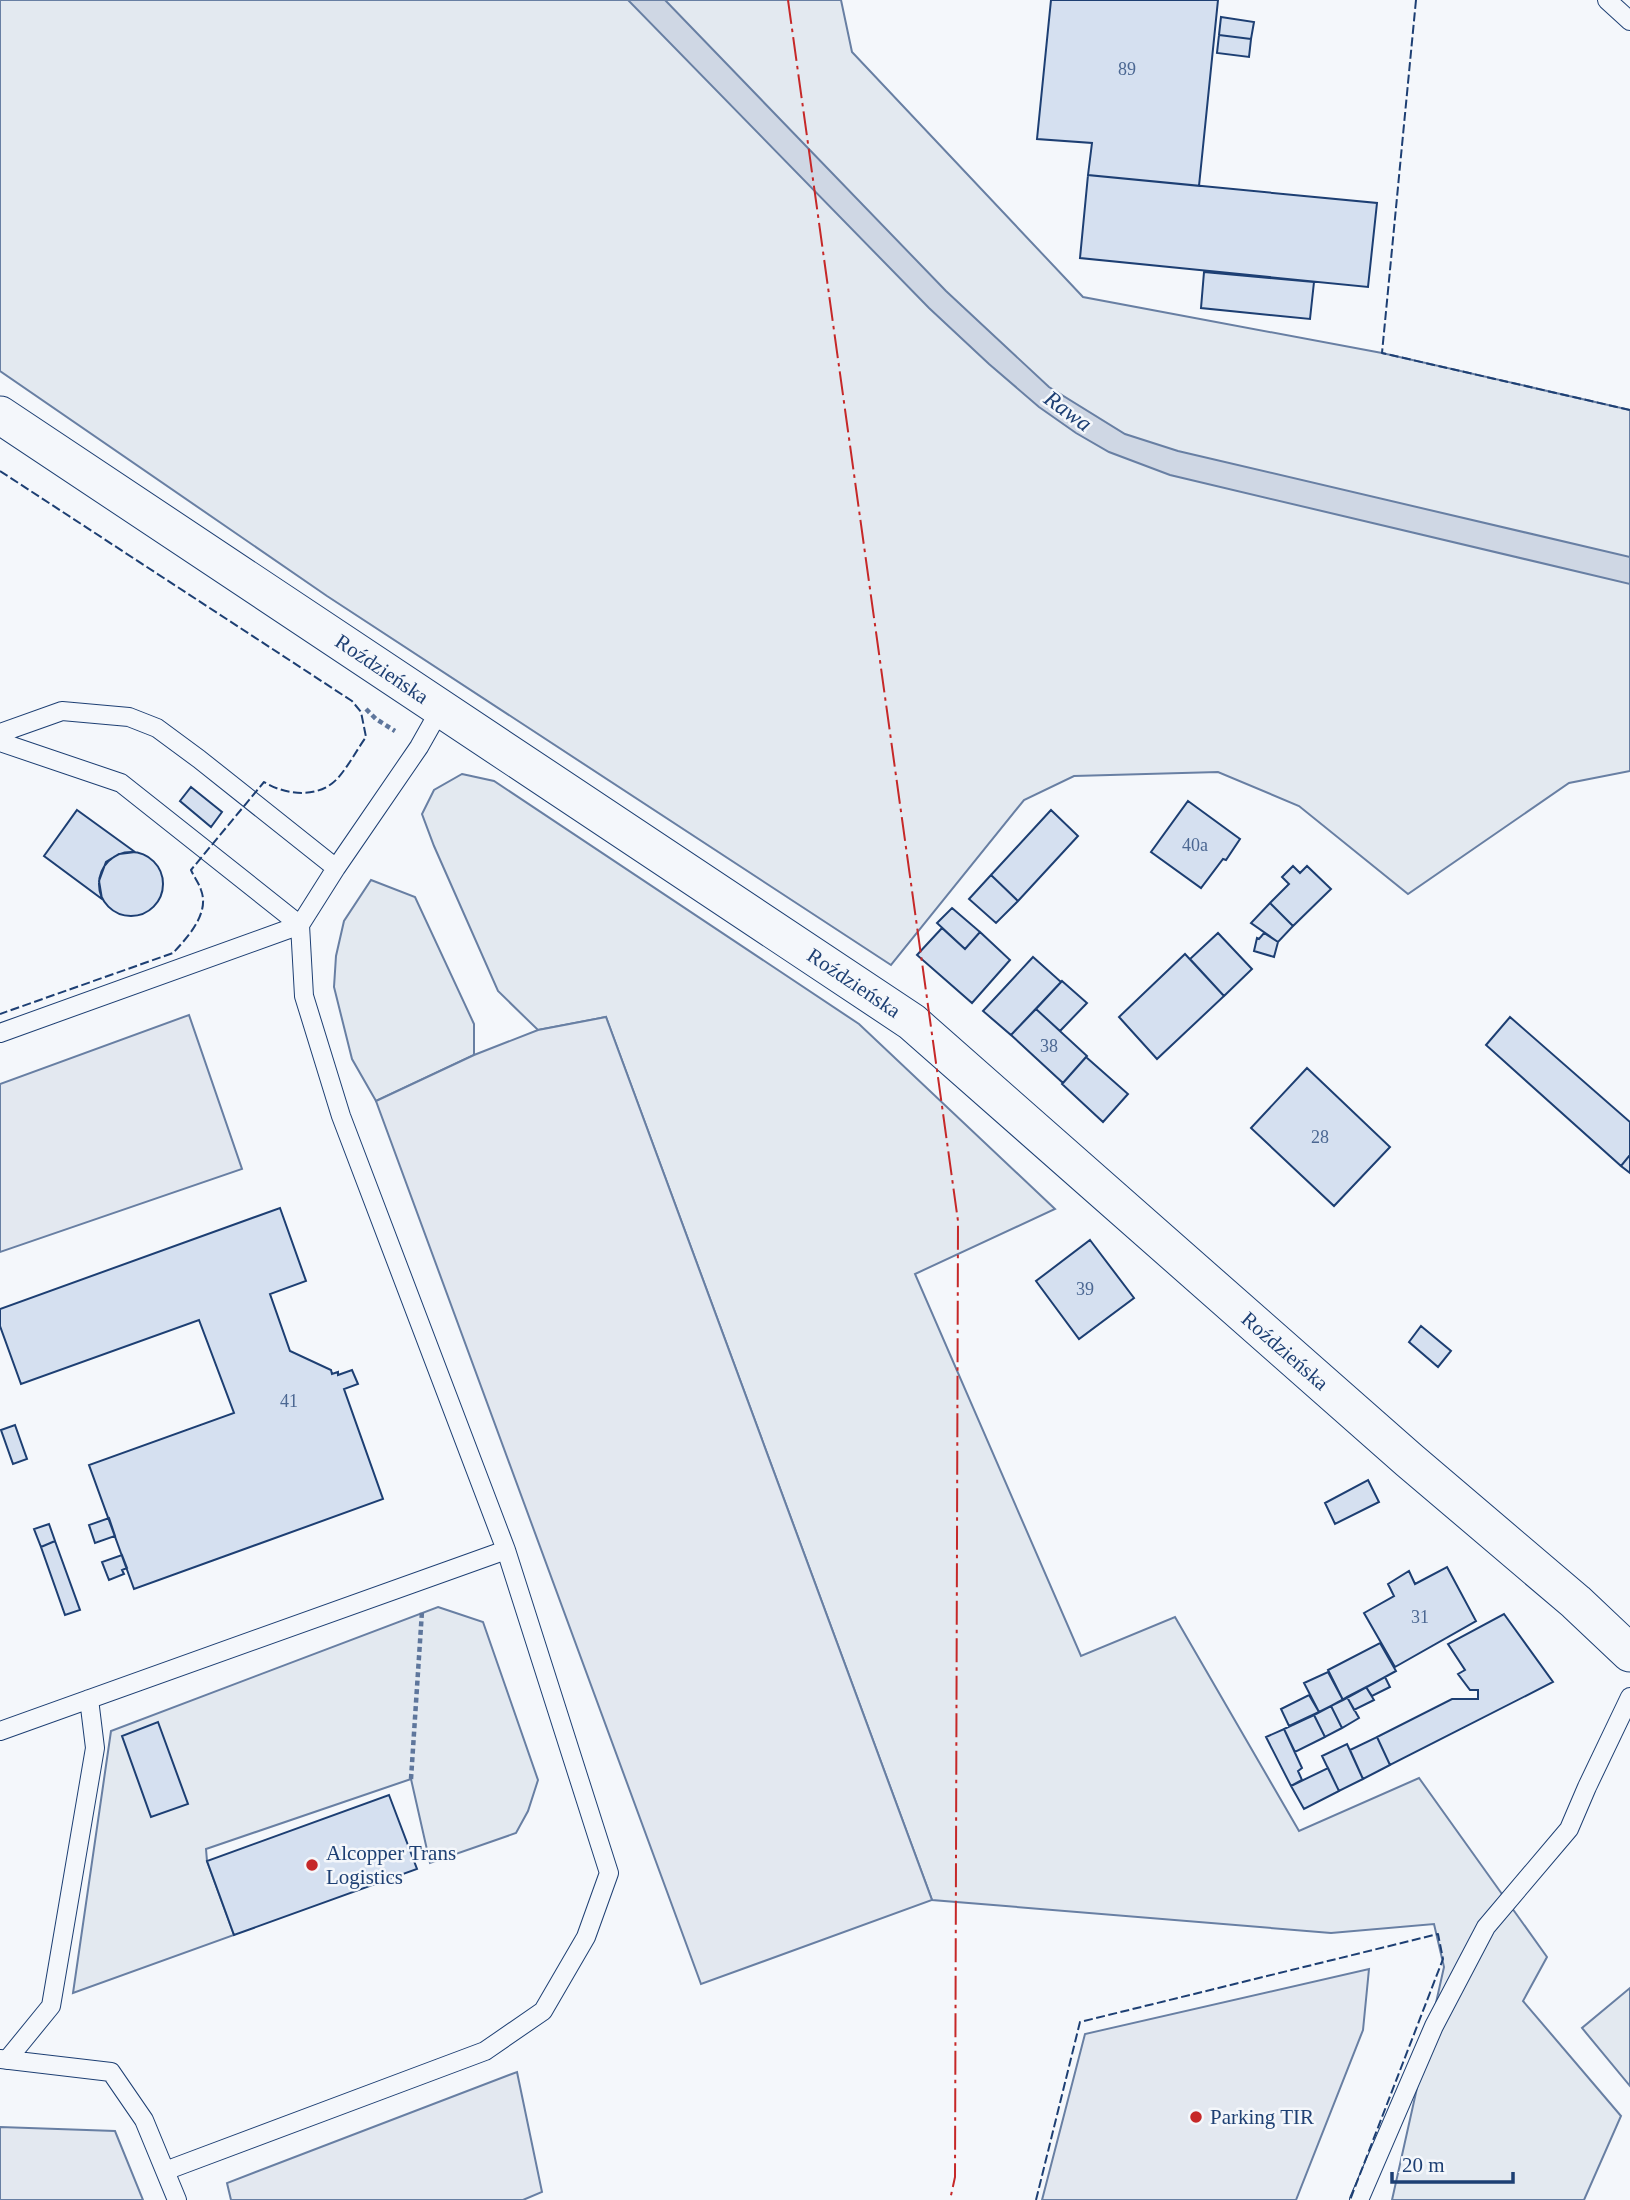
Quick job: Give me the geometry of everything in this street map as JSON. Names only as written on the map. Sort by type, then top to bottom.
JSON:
[{"type":"street","name":"Roździeńska","points":[[0,415],[912,1022],[1409,1460],[1576,1602],[1630,1653]]},
{"type":"lane","points":[[1607,0],[1630,21]]},
{"type":"lane","points":[[165,2171],[485,2051],[543,2011],[586,1937],[609,1873],[506,1550],[341,1116],[304,996],[300,925],[419,747],[441,709]]},
{"type":"lane","points":[[0,733],[62,711],[129,717],[157,728],[336,868]]},
{"type":"lane","points":[[0,742],[121,783],[300,925]]},
{"type":"lane","points":[[0,1033],[300,925]]},
{"type":"lane","points":[[0,1731],[506,1550]]},
{"type":"lane","points":[[1359,2200],[1434,2026],[1486,1927],[1569,1829],[1630,1697]]},
{"type":"lane","points":[[3,2059],[51,2006],[95,1748],[89,1699]]},
{"type":"lane","points":[[3,2059],[111,2072],[144,2120],[177,2200]]},
{"type":"path","points":[[366,709],[376,719],[419,747]]},
{"type":"path","points":[[411,1779],[424,1579]]},
{"type":"shaded area","points":[[0,0],[841,0],[852,52],[1083,297],[1382,353],[1630,410],[1630,771],[1569,783],[1408,894],[1299,806],[1218,772],[1074,776],[1024,800],[891,965],[327,596],[0,371]]},
{"type":"shaded area","points":[[462,774],[494,781],[859,1024],[1055,1209],[915,1274],[1081,1656],[1175,1617],[1299,1831],[1419,1778],[1547,1957],[1523,2001],[1621,2116],[1584,2200],[1392,2200],[1444,1967],[1434,1924],[1331,1933],[932,1900],[606,1017],[538,1030],[498,991],[434,846],[422,814],[434,790]]},
{"type":"shaded area","points":[[371,880],[415,897],[474,1024],[474,1055],[376,1101],[352,1059],[334,987],[336,956],[344,921]]},
{"type":"shaded area","points":[[189,1015],[242,1169],[0,1252],[0,1084]]},
{"type":"shaded area","points":[[606,1017],[932,1900],[701,1984],[376,1101],[474,1055],[538,1030]]},
{"type":"shaded area","points":[[438,1607],[483,1622],[538,1780],[528,1811],[516,1833],[430,1863],[411,1779],[206,1849],[207,1861],[234,1935],[73,1993],[111,1731]]},
{"type":"shaded area","name":"Parking TIR","points":[[1369,1969],[1363,2030],[1296,2200],[1042,2200],[1085,2034]]},
{"type":"shaded area","points":[[1630,1988],[1630,2086],[1582,2028]]},
{"type":"shaded area","points":[[517,2072],[542,2192],[523,2200],[231,2200],[227,2183]]},
{"type":"shaded area","points":[[0,2127],[115,2131],[143,2200],[0,2200]]},
{"type":"water","name":"Rawa","points":[[628,0],[665,0],[946,291],[1049,387],[1125,434],[1178,451],[1630,557],[1630,584],[1170,475],[1109,452],[1076,433],[1039,407],[929,308]]},
{"type":"building","points":[[1051,0],[1218,0],[1199,186],[1088,175],[1092,143],[1037,139]]},
{"type":"building","points":[[1221,17],[1254,22],[1251,39],[1219,35]]},
{"type":"building","points":[[1219,35],[1251,39],[1249,57],[1217,53]]},
{"type":"building","points":[[1088,175],[1377,203],[1368,287],[1080,258]]},
{"type":"building","points":[[1204,272],[1314,282],[1310,319],[1201,308]]},
{"type":"building","points":[[191,787],[222,812],[211,827],[180,801]]},
{"type":"building","points":[[1188,801],[1240,839],[1226,860],[1223,859],[1201,888],[1151,852]]},
{"type":"building","points":[[77,810],[135,852],[119,854],[106,862],[99,881],[102,899],[44,856]]},
{"type":"building","points":[[1051,810],[1078,836],[1018,901],[991,875]]},
{"type":"building","points":[[125,852],[137,852],[154,861],[161,872],[161,896],[154,907],[137,916],[125,916],[113,911],[104,902],[99,890],[99,878],[104,866],[113,857]]},
{"type":"building","points":[[1293,866],[1300,873],[1307,866],[1331,889],[1293,926],[1270,903],[1289,884],[1282,877]]},
{"type":"building","points":[[991,875],[1018,901],[996,923],[969,899]]},
{"type":"building","points":[[1270,903],[1293,926],[1278,942],[1251,923]]},
{"type":"building","points":[[952,908],[980,932],[965,949],[937,923]]},
{"type":"building","points":[[942,928],[965,949],[980,932],[1010,960],[972,1003],[917,955]]},
{"type":"building","points":[[1218,933],[1252,969],[1224,996],[1190,959]]},
{"type":"building","points":[[1264,933],[1278,942],[1274,957],[1254,951],[1257,938]]},
{"type":"building","points":[[1185,954],[1224,996],[1157,1059],[1119,1017]]},
{"type":"building","points":[[1033,957],[1061,982],[1011,1035],[983,1011]]},
{"type":"building","points":[[1062,981],[1087,1003],[1060,1031],[1036,1009]]},
{"type":"building","points":[[1036,1009],[1087,1056],[1063,1083],[1011,1035]]},
{"type":"building","points":[[1510,1017],[1630,1122],[1630,1155],[1621,1166],[1486,1045]]},
{"type":"building","points":[[1086,1057],[1128,1094],[1103,1122],[1062,1084]]},
{"type":"building","points":[[1307,1068],[1390,1147],[1334,1206],[1251,1128]]},
{"type":"building","points":[[1630,1155],[1630,1173],[1621,1166]]},
{"type":"building","points":[[280,1208],[306,1281],[270,1294],[290,1351],[331,1370],[332,1374],[338,1372],[338,1375],[352,1370],[358,1384],[344,1389],[383,1499],[134,1589],[89,1465],[234,1413],[199,1320],[21,1384],[0,1326],[0,1309]]},
{"type":"building","points":[[1090,1240],[1134,1298],[1079,1339],[1036,1281]]},
{"type":"building","points":[[1421,1326],[1451,1351],[1438,1367],[1409,1342]]},
{"type":"building","points":[[15,1425],[27,1459],[13,1464],[1,1430]]},
{"type":"building","points":[[1368,1480],[1379,1502],[1335,1524],[1325,1503]]},
{"type":"building","points":[[109,1518],[115,1536],[95,1543],[89,1525]]},
{"type":"building","points":[[49,1524],[55,1541],[41,1547],[34,1529]]},
{"type":"building","points":[[55,1541],[80,1610],[65,1615],[41,1547]]},
{"type":"building","points":[[122,1555],[127,1568],[122,1570],[124,1574],[109,1580],[102,1562]]},
{"type":"building","points":[[1447,1567],[1476,1621],[1395,1667],[1364,1613],[1394,1596],[1388,1584],[1409,1571],[1415,1584]]},
{"type":"building","points":[[1504,1614],[1553,1682],[1390,1765],[1377,1737],[1452,1699],[1478,1699],[1478,1690],[1470,1690],[1458,1674],[1465,1670],[1448,1644]]},
{"type":"building","points":[[1380,1643],[1396,1671],[1343,1700],[1328,1670]]},
{"type":"building","points":[[1328,1672],[1343,1700],[1319,1712],[1304,1683]]},
{"type":"building","points":[[1385,1677],[1390,1687],[1372,1696],[1366,1687]]},
{"type":"building","points":[[1366,1687],[1374,1700],[1354,1710],[1347,1697]]},
{"type":"building","points":[[1309,1695],[1319,1712],[1289,1726],[1281,1709]]},
{"type":"building","points":[[1347,1697],[1359,1718],[1342,1728],[1331,1706]]},
{"type":"building","points":[[1331,1706],[1342,1728],[1325,1737],[1314,1715]]},
{"type":"building","points":[[1314,1715],[1325,1737],[1295,1752],[1284,1729]]},
{"type":"building","points":[[158,1722],[188,1804],[151,1817],[122,1736]]},
{"type":"building","points":[[1284,1729],[1302,1768],[1298,1771],[1302,1780],[1291,1786],[1266,1737]]},
{"type":"building","points":[[1377,1737],[1390,1765],[1363,1779],[1350,1750]]},
{"type":"building","points":[[1347,1744],[1363,1779],[1339,1791],[1322,1756]]},
{"type":"building","points":[[1328,1768],[1339,1791],[1304,1809],[1291,1786]]},
{"type":"building","name":"Alcopper Trans Logistics","points":[[389,1795],[417,1869],[234,1935],[207,1861]]},
{"type":"fence","points":[[1416,0],[1382,353],[1630,410]]},
{"type":"fence","points":[[0,471],[352,701],[361,712],[366,737],[337,779],[321,790],[291,792],[264,782],[191,870],[201,890],[203,907],[196,924],[173,953],[0,1014]]},
{"type":"fence","points":[[1036,2200],[1080,2022],[1438,1934],[1443,1959],[1350,2200]]},
{"type":"power","points":[[788,0],[958,1221],[955,2177],[950,2200]]},
{"type":"place","name":"Alcopper Trans Logistics","points":[[312,1865]]},
{"type":"place","name":"Parking TIR","points":[[1196,2117]]}]
